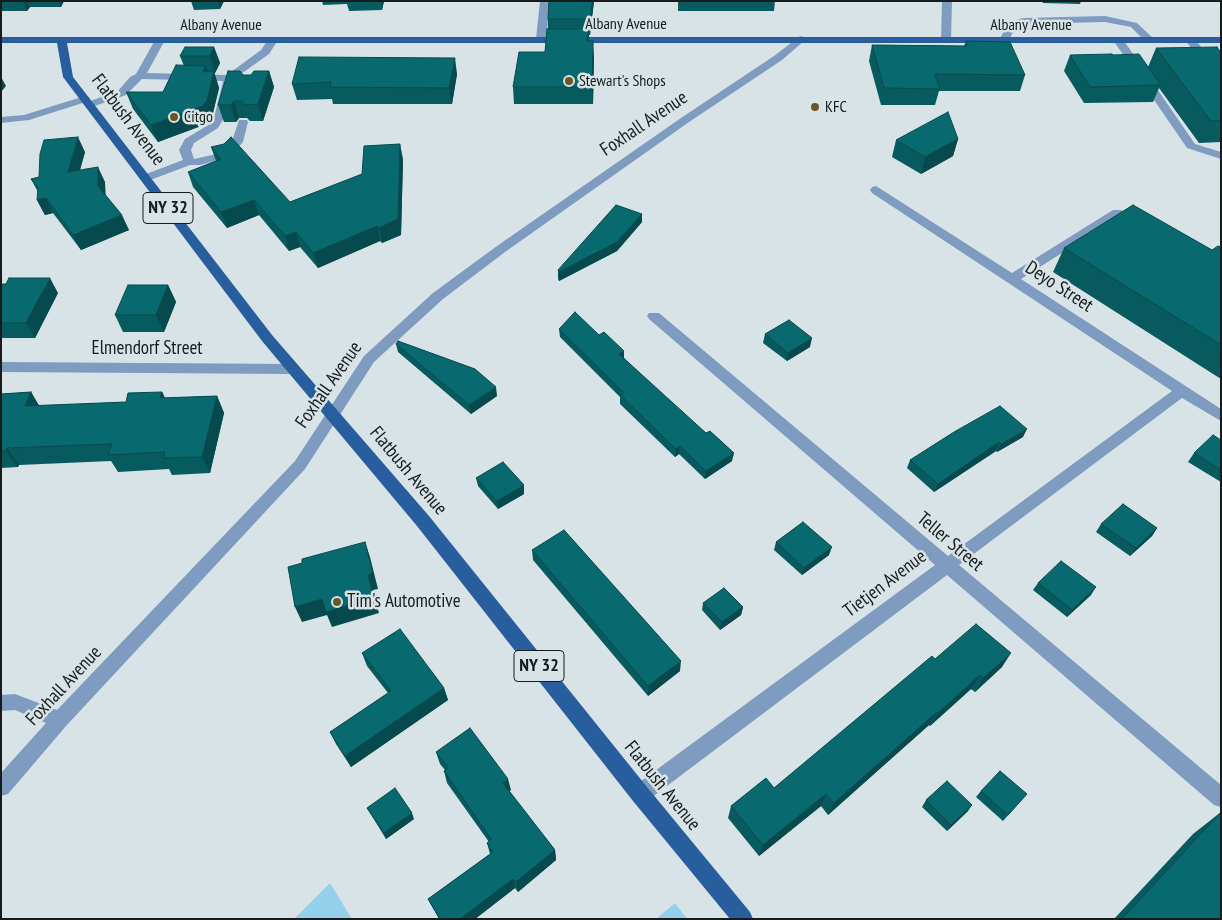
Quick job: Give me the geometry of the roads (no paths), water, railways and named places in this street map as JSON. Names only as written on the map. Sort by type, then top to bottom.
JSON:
[{"type":"main road","name":"Albany Avenue","points":[[1,40],[1221,40]]},
{"type":"main road","name":"Flatbush Avenue","points":[[62,40],[68,77],[267,338],[423,521],[640,794],[743,919]]},
{"type":"street","points":[[541,40],[545,1]]},
{"type":"street","points":[[946,40],[947,1]]},
{"type":"street","points":[[1004,40],[1012,24],[1023,21],[1105,19],[1134,25],[1150,40]]},
{"type":"street","name":"Foxhall Avenue","points":[[1,787],[60,720],[300,465],[369,358],[438,296],[501,248],[778,58],[800,39]]},
{"type":"street","points":[[140,76],[160,40]]},
{"type":"street","points":[[1,120],[25,118],[122,93],[134,79],[140,76],[229,78],[265,52],[272,40]]},
{"type":"street","points":[[1118,40],[1191,146],[1221,156]]},
{"type":"street","points":[[1190,40],[1221,79]]},
{"type":"street","points":[[256,71],[259,57]]},
{"type":"street","points":[[189,162],[185,150],[189,141],[214,126],[219,118],[229,78]]},
{"type":"street","points":[[145,178],[189,162],[200,162],[225,155],[237,142],[243,122]]},
{"type":"street","name":"Deyo Street","points":[[876,190],[1221,416]]},
{"type":"street","points":[[1011,279],[1116,213],[1149,232]]},
{"type":"street","name":"Teller Street","points":[[654,316],[1221,798]]},
{"type":"street","name":"Elmendorf Street","points":[[1,367],[293,369]]},
{"type":"street","name":"Tietjen Avenue","points":[[640,794],[1181,391]]},
{"type":"street","points":[[1,703],[15,702],[60,720]]},
{"type":"place","name":"Stewart's Shops","points":[[569,81]]},
{"type":"place","name":"KFC","points":[[815,107]]},
{"type":"place","name":"Citgo","points":[[174,117]]},
{"type":"place","name":"Tim's Automotive","points":[[337,602]]}]
